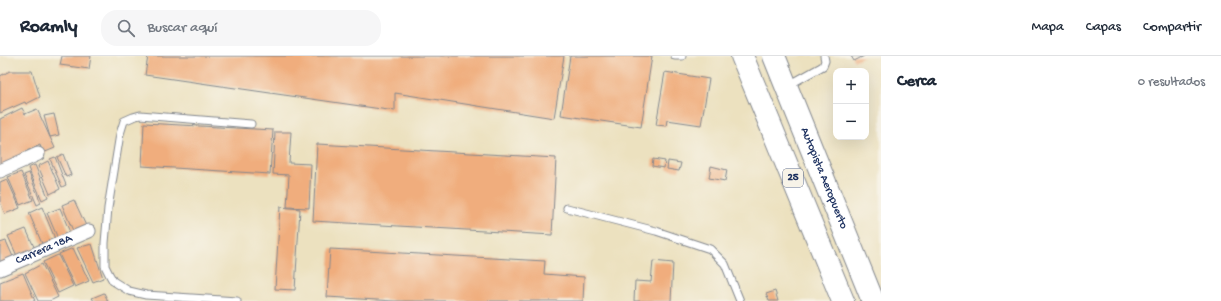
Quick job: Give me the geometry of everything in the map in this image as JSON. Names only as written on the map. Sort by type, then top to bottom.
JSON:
[{"type":"highway","name":"25","points":[[742,56],[843,301]]},
{"type":"highway","name":"Autopista Aeropuerto","points":[[774,56],[873,301]]},
{"type":"street","points":[[0,171],[38,154]]},
{"type":"street","name":"Carrera 18A","points":[[0,269],[88,231]]},
{"type":"lane","points":[[675,56],[682,56]]},
{"type":"lane","points":[[786,86],[823,66],[825,61],[824,56]]},
{"type":"lane","points":[[237,301],[146,295],[129,291],[113,280],[109,274],[105,266],[105,243],[108,208],[120,134],[124,121],[140,115],[251,124]]},
{"type":"lane","points":[[567,208],[656,231],[710,249],[724,264],[740,301]]},
{"type":"building","points":[[62,56],[91,56],[89,69],[60,65]]},
{"type":"building","points":[[148,56],[564,56],[554,118],[395,93],[395,111],[145,75]]},
{"type":"building","points":[[570,56],[652,56],[641,127],[561,115]]},
{"type":"building","points":[[851,56],[864,56],[854,61]]},
{"type":"building","points":[[10,71],[32,71],[40,97],[26,104],[25,102],[0,113],[0,76]]},
{"type":"building","points":[[665,72],[709,79],[701,125],[667,120],[666,126],[656,125]]},
{"type":"building","points":[[22,108],[25,114],[37,109],[55,148],[43,153],[40,145],[22,153],[23,156],[0,166],[0,119]]},
{"type":"building","points":[[54,114],[59,135],[50,137],[44,116]]},
{"type":"building","points":[[144,123],[273,130],[270,174],[142,166]]},
{"type":"building","points":[[275,132],[291,132],[289,163],[311,164],[309,208],[287,207],[289,175],[273,174]]},
{"type":"building","points":[[317,144],[556,158],[552,235],[313,221]]},
{"type":"building","points":[[63,154],[71,175],[66,177],[57,157]]},
{"type":"building","points":[[55,157],[66,185],[62,187],[50,159]]},
{"type":"building","points":[[653,159],[665,161],[664,168],[652,166]]},
{"type":"building","points":[[48,161],[60,189],[50,194],[38,166]]},
{"type":"building","points":[[668,161],[681,163],[679,171],[667,169]]},
{"type":"building","points":[[35,165],[48,197],[42,200],[28,168]]},
{"type":"building","points":[[711,166],[727,170],[725,181],[709,178]]},
{"type":"building","points":[[21,172],[33,200],[20,205],[8,177]]},
{"type":"building","points":[[29,173],[41,203],[37,205],[24,175]]},
{"type":"building","points":[[7,179],[20,208],[5,214],[0,202],[0,182]]},
{"type":"building","points":[[74,200],[87,228],[74,233],[62,205]]},
{"type":"building","points":[[42,207],[56,241],[43,246],[29,213]]},
{"type":"building","points":[[280,207],[300,209],[295,290],[275,289]]},
{"type":"building","points":[[60,208],[71,235],[59,241],[47,213]]},
{"type":"building","points":[[26,229],[35,249],[17,256],[8,236]]},
{"type":"building","points":[[6,241],[14,259],[0,265],[0,243]]},
{"type":"building","points":[[92,244],[103,278],[93,282],[77,248]]},
{"type":"building","points":[[73,248],[89,281],[75,287],[59,254]]},
{"type":"building","points":[[330,249],[545,261],[544,274],[584,277],[583,301],[394,301],[327,297]]},
{"type":"building","points":[[58,255],[73,286],[58,293],[43,262]]},
{"type":"building","points":[[653,261],[673,263],[671,301],[634,301],[635,281],[651,282]]},
{"type":"building","points":[[42,264],[58,297],[50,301],[38,301],[25,273]]},
{"type":"building","points":[[23,273],[35,301],[0,301],[0,282]]},
{"type":"building","points":[[775,291],[778,301],[769,301],[766,294]]},
{"type":"building","points":[[104,293],[108,301],[94,301],[92,298]]}]
